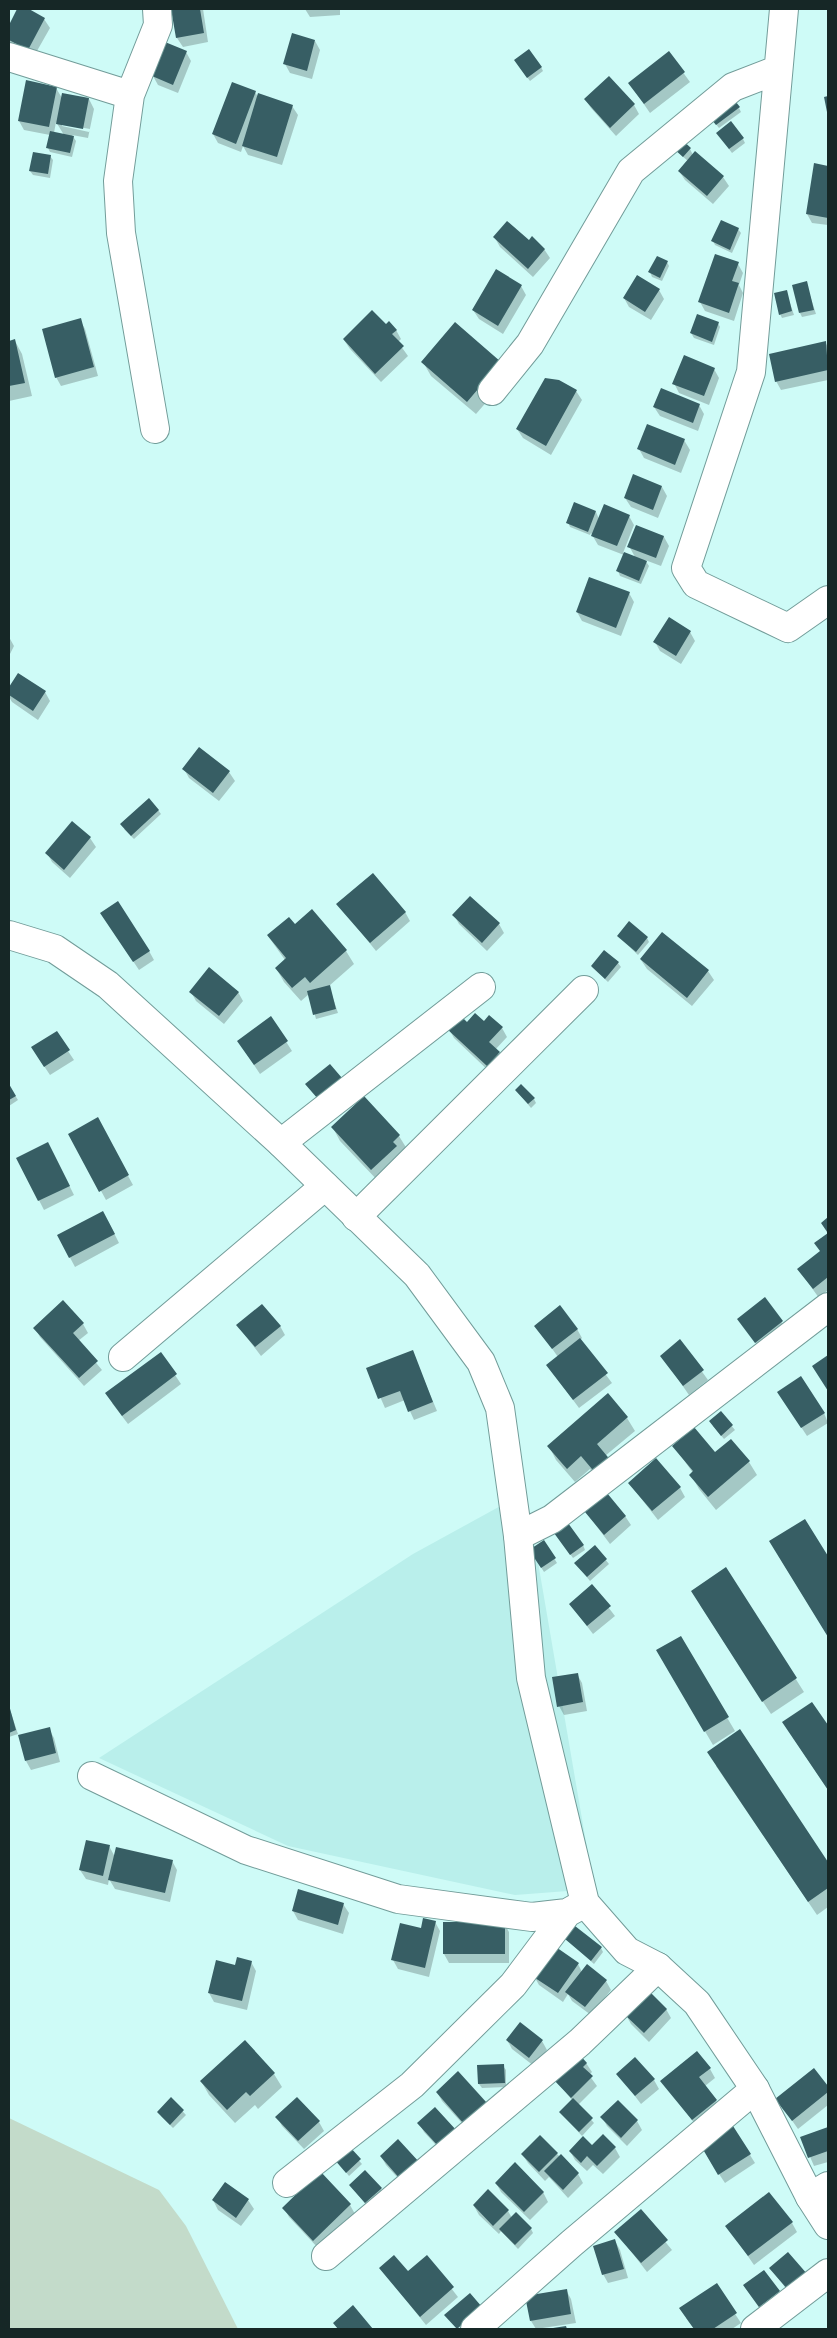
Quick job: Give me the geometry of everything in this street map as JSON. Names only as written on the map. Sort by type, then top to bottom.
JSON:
[{"type":"street","points":[[155,429],[121,233],[118,181],[130,95],[158,25],[157,9]]},
{"type":"street","points":[[784,9],[751,372],[686,568],[696,584],[788,628],[828,600]]},
{"type":"street","points":[[9,57],[130,95]]},
{"type":"street","points":[[492,391],[530,344],[631,171],[733,87],[777,70]]},
{"type":"street","points":[[9,935],[55,950],[108,985],[281,1143],[417,1274],[481,1362],[500,1408],[518,1536],[531,1678],[576,1908],[627,1951],[658,1967],[697,2003],[755,2089],[819,2192],[828,2225]]},
{"type":"street","points":[[281,1143],[481,987]]},
{"type":"street","points":[[356,1217],[584,990]]},
{"type":"street","points":[[123,1357],[325,1186]]},
{"type":"street","points":[[518,1536],[552,1519],[828,1307]]},
{"type":"street","points":[[92,1776],[246,1850],[398,1899],[532,1917],[576,1908]]},
{"type":"street","points":[[287,2183],[412,2085],[513,1985],[576,1908]]},
{"type":"street","points":[[326,2256],[580,2042],[658,1967]]},
{"type":"street","points":[[475,2329],[572,2243],[755,2089]]},
{"type":"street","points":[[755,2329],[828,2273]]},
{"type":"shaded area","points":[[526,1492],[594,1889],[515,1895],[288,1846],[99,1758],[413,1554]]},
{"type":"green space","points":[[9,2118],[159,2190],[186,2226],[238,2329],[9,2329]]},
{"type":"building","points":[[17,9],[29,9],[45,18],[28,50],[9,40],[9,25]]},
{"type":"building","points":[[171,9],[200,9],[204,33],[176,38]]},
{"type":"building","points":[[292,33],[315,40],[307,71],[283,64]]},
{"type":"building","points":[[165,42],[187,51],[173,85],[152,76]]},
{"type":"building","points":[[529,49],[542,67],[527,78],[514,60]]},
{"type":"building","points":[[669,51],[685,72],[644,104],[628,83]]},
{"type":"building","points":[[609,76],[635,104],[610,128],[584,99]]},
{"type":"building","points":[[26,80],[57,87],[49,127],[18,121]]},
{"type":"building","points":[[232,82],[256,91],[236,144],[212,134]]},
{"type":"building","points":[[62,93],[89,98],[83,129],[56,124]]},
{"type":"building","points":[[258,93],[293,105],[277,157],[242,146]]},
{"type":"building","points":[[731,96],[740,107],[716,125],[707,114]]},
{"type":"building","points":[[828,96],[828,112],[827,112],[824,97]]},
{"type":"building","points":[[731,121],[744,138],[729,149],[716,133]]},
{"type":"building","points":[[50,131],[74,136],[70,153],[46,148]]},
{"type":"building","points":[[680,138],[691,148],[683,157],[672,147]]},
{"type":"building","points":[[695,151],[724,176],[707,196],[678,171]]},
{"type":"building","points":[[33,152],[51,155],[48,174],[29,171]]},
{"type":"building","points":[[814,163],[828,166],[828,218],[806,214]]},
{"type":"building","points":[[721,220],[739,228],[730,250],[711,241]]},
{"type":"building","points":[[507,221],[529,240],[532,236],[545,249],[528,269],[493,237]]},
{"type":"building","points":[[715,254],[739,262],[732,281],[739,283],[729,313],[698,302]]},
{"type":"building","points":[[657,256],[668,261],[660,278],[648,272]]},
{"type":"building","points":[[496,269],[522,285],[498,326],[472,310]]},
{"type":"building","points":[[637,275],[660,289],[645,312],[623,298]]},
{"type":"building","points":[[807,281],[814,310],[799,313],[792,285]]},
{"type":"building","points":[[787,290],[792,311],[779,315],[774,293]]},
{"type":"building","points":[[372,310],[386,324],[389,321],[397,330],[392,334],[404,346],[375,374],[343,339]]},
{"type":"building","points":[[697,314],[719,322],[712,342],[690,333]]},
{"type":"building","points":[[81,318],[94,367],[55,378],[42,329]]},
{"type":"building","points":[[455,322],[501,362],[467,402],[421,362]]},
{"type":"building","points":[[15,339],[25,383],[9,386],[9,341]]},
{"type":"building","points":[[826,341],[828,370],[775,382],[769,354]]},
{"type":"building","points":[[684,355],[715,368],[704,396],[672,384]]},
{"type":"building","points":[[545,378],[559,380],[577,390],[546,446],[516,429]]},
{"type":"building","points":[[661,388],[700,404],[693,423],[653,407]]},
{"type":"building","points":[[647,424],[685,439],[675,465],[637,449]]},
{"type":"building","points":[[633,474],[662,486],[653,510],[624,498]]},
{"type":"building","points":[[574,502],[596,511],[588,532],[566,523]]},
{"type":"building","points":[[604,504],[630,515],[617,546],[591,536]]},
{"type":"building","points":[[636,525],[664,536],[656,558],[627,547]]},
{"type":"building","points":[[624,552],[647,561],[639,581],[616,571]]},
{"type":"building","points":[[589,577],[630,592],[616,628],[576,612]]},
{"type":"building","points":[[669,617],[691,631],[676,656],[653,642]]},
{"type":"building","points":[[18,673],[46,691],[33,711],[9,695],[9,687]]},
{"type":"building","points":[[199,747],[230,771],[213,793],[182,769]]},
{"type":"building","points":[[149,798],[159,810],[131,836],[120,824]]},
{"type":"building","points":[[72,821],[91,837],[64,870],[45,853]]},
{"type":"building","points":[[373,873],[406,912],[370,943],[336,904]]},
{"type":"building","points":[[470,896],[500,923],[482,943],[452,915]]},
{"type":"building","points":[[118,901],[150,951],[133,962],[100,913]]},
{"type":"building","points":[[312,909],[347,950],[310,983],[305,977],[292,988],[275,968],[286,958],[267,935],[289,917],[295,924]]},
{"type":"building","points":[[629,921],[648,937],[636,952],[617,936]]},
{"type":"building","points":[[662,932],[709,970],[687,998],[640,959]]},
{"type":"building","points":[[604,950],[619,962],[605,979],[591,966]]},
{"type":"building","points":[[209,967],[239,992],[219,1016],[189,992]]},
{"type":"building","points":[[330,985],[336,1009],[313,1015],[307,991]]},
{"type":"building","points":[[475,1013],[484,1021],[489,1015],[503,1027],[489,1042],[500,1052],[487,1066],[447,1029],[460,1015],[467,1022]]},
{"type":"building","points":[[271,1016],[288,1041],[254,1065],[237,1041]]},
{"type":"building","points":[[57,1031],[70,1050],[44,1067],[31,1047]]},
{"type":"building","points":[[330,1064],[342,1078],[318,1099],[305,1084]]},
{"type":"building","points":[[9,1084],[16,1096],[9,1100]]},
{"type":"building","points":[[521,1084],[535,1098],[528,1104],[515,1090]]},
{"type":"building","points":[[364,1096],[400,1135],[393,1142],[397,1146],[371,1170],[331,1127]]},
{"type":"building","points":[[98,1117],[129,1175],[99,1192],[68,1134]]},
{"type":"building","points":[[48,1142],[70,1186],[38,1201],[16,1158]]},
{"type":"building","points":[[103,1211],[115,1234],[69,1258],[57,1235]]},
{"type":"building","points":[[828,1217],[828,1233],[821,1223]]},
{"type":"building","points":[[828,1233],[828,1277],[813,1289],[797,1269],[820,1251],[814,1243]]},
{"type":"building","points":[[765,1297],[783,1321],[755,1343],[737,1319]]},
{"type":"building","points":[[63,1300],[84,1323],[73,1333],[98,1361],[79,1378],[33,1328]]},
{"type":"building","points":[[262,1304],[281,1326],[255,1347],[236,1325]]},
{"type":"building","points":[[560,1305],[578,1329],[552,1349],[534,1326]]},
{"type":"building","points":[[580,1338],[608,1373],[573,1400],[546,1365]]},
{"type":"building","points":[[680,1339],[704,1370],[683,1386],[660,1356]]},
{"type":"building","points":[[413,1350],[433,1402],[408,1412],[400,1391],[378,1399],[366,1368]]},
{"type":"building","points":[[161,1352],[177,1374],[122,1416],[105,1393]]},
{"type":"building","points":[[828,1355],[828,1391],[812,1366]]},
{"type":"building","points":[[801,1376],[825,1413],[801,1428],[777,1392]]},
{"type":"building","points":[[608,1393],[628,1417],[597,1444],[612,1462],[597,1475],[581,1456],[567,1469],[547,1446]]},
{"type":"building","points":[[721,1411],[733,1425],[721,1436],[709,1421]]},
{"type":"building","points":[[694,1427],[715,1452],[731,1439],[750,1461],[708,1497],[689,1475],[693,1471],[672,1446]]},
{"type":"building","points":[[656,1458],[681,1487],[652,1511],[628,1483]]},
{"type":"building","points":[[607,1493],[626,1516],[604,1535],[585,1512]]},
{"type":"building","points":[[805,1519],[828,1556],[828,1637],[769,1541]]},
{"type":"building","points":[[568,1523],[584,1545],[570,1555],[554,1533]]},
{"type":"building","points":[[544,1540],[556,1558],[541,1568],[529,1550]]},
{"type":"building","points":[[595,1545],[607,1559],[587,1577],[574,1563]]},
{"type":"building","points":[[726,1567],[797,1678],[762,1702],[691,1591]]},
{"type":"building","points":[[592,1584],[611,1606],[587,1626],[569,1604]]},
{"type":"building","points":[[681,1636],[729,1717],[704,1732],[656,1650]]},
{"type":"building","points":[[578,1673],[583,1702],[557,1707],[552,1677]]},
{"type":"building","points":[[812,1702],[828,1725],[828,1790],[782,1722]]},
{"type":"building","points":[[9,1705],[16,1730],[9,1733]]},
{"type":"building","points":[[50,1727],[56,1753],[25,1761],[18,1735]]},
{"type":"building","points":[[740,1729],[828,1862],[828,1888],[808,1902],[707,1752]]},
{"type":"building","points":[[86,1840],[110,1845],[103,1876],[79,1870]]},
{"type":"building","points":[[116,1847],[173,1860],[165,1893],[108,1880]]},
{"type":"building","points":[[298,1889],[344,1903],[338,1925],[292,1911]]},
{"type":"building","points":[[423,1918],[436,1921],[425,1968],[391,1960],[400,1923],[421,1928]]},
{"type":"building","points":[[443,1922],[505,1922],[505,1954],[443,1954]]},
{"type":"building","points":[[575,1926],[602,1947],[591,1961],[565,1939]]},
{"type":"building","points":[[553,1945],[579,1963],[558,1993],[532,1976]]},
{"type":"building","points":[[237,1957],[252,1961],[242,2001],[208,1993],[216,1960],[235,1965]]},
{"type":"building","points":[[587,1964],[607,1980],[585,2007],[565,1992]]},
{"type":"building","points":[[648,1990],[667,2009],[644,2033],[625,2015]]},
{"type":"building","points":[[520,2022],[543,2040],[529,2058],[506,2040]]},
{"type":"building","points":[[245,2040],[275,2073],[250,2096],[246,2092],[227,2110],[200,2081]]},
{"type":"building","points":[[697,2051],[711,2068],[699,2077],[717,2100],[692,2120],[660,2081]]},
{"type":"building","points":[[578,2053],[587,2063],[583,2067],[593,2076],[571,2098],[553,2079]]},
{"type":"building","points":[[635,2057],[655,2079],[635,2096],[616,2074]]},
{"type":"building","points":[[504,2064],[505,2083],[478,2084],[477,2065]]},
{"type":"building","points":[[814,2068],[828,2086],[828,2092],[792,2121],[775,2099]]},
{"type":"building","points":[[458,2071],[487,2103],[464,2124],[436,2092]]},
{"type":"building","points":[[171,2097],[184,2110],[170,2125],[157,2112]]},
{"type":"building","points":[[297,2097],[320,2121],[298,2141],[275,2117]]},
{"type":"building","points":[[573,2098],[593,2118],[579,2132],[559,2112]]},
{"type":"building","points":[[618,2100],[638,2120],[621,2138],[600,2117]]},
{"type":"building","points":[[435,2107],[457,2131],[439,2147],[417,2123]]},
{"type":"building","points":[[733,2126],[751,2154],[718,2175],[701,2146]]},
{"type":"building","points":[[828,2127],[828,2151],[808,2158],[800,2137]]},
{"type":"building","points":[[603,2134],[616,2147],[597,2166],[587,2156],[581,2163],[569,2151],[583,2136],[592,2145]]},
{"type":"building","points":[[540,2135],[558,2153],[539,2172],[521,2154]]},
{"type":"building","points":[[398,2139],[420,2163],[401,2180],[380,2156]]},
{"type":"building","points":[[349,2146],[361,2159],[346,2173],[334,2159]]},
{"type":"building","points":[[561,2154],[579,2173],[563,2190],[544,2171]]},
{"type":"building","points":[[515,2162],[544,2192],[524,2212],[495,2183]]},
{"type":"building","points":[[365,2170],[382,2188],[365,2203],[349,2185]]},
{"type":"building","points":[[320,2171],[351,2204],[313,2241],[282,2208]]},
{"type":"building","points":[[225,2182],[249,2199],[236,2218],[212,2200]]},
{"type":"building","points":[[488,2189],[509,2210],[493,2226],[473,2205]]},
{"type":"building","points":[[769,2192],[793,2222],[748,2256],[725,2226]]},
{"type":"building","points":[[641,2209],[668,2240],[641,2263],[614,2232]]},
{"type":"building","points":[[516,2212],[532,2228],[515,2245],[499,2229]]},
{"type":"building","points":[[615,2239],[624,2269],[602,2275],[593,2246]]},
{"type":"building","points":[[788,2252],[808,2275],[789,2291],[769,2268]]},
{"type":"building","points":[[394,2255],[408,2271],[427,2255],[454,2287],[420,2317],[379,2268]]},
{"type":"building","points":[[764,2270],[780,2291],[759,2307],[743,2285]]},
{"type":"building","points":[[717,2283],[737,2313],[713,2329],[694,2329],[679,2308]]},
{"type":"building","points":[[567,2289],[571,2314],[530,2321],[525,2296]]},
{"type":"building","points":[[470,2293],[482,2307],[457,2329],[444,2315]]},
{"type":"building","points":[[353,2305],[373,2329],[338,2329],[333,2323]]},
{"type":"building","points":[[566,2326],[567,2329],[553,2329],[553,2328]]}]
